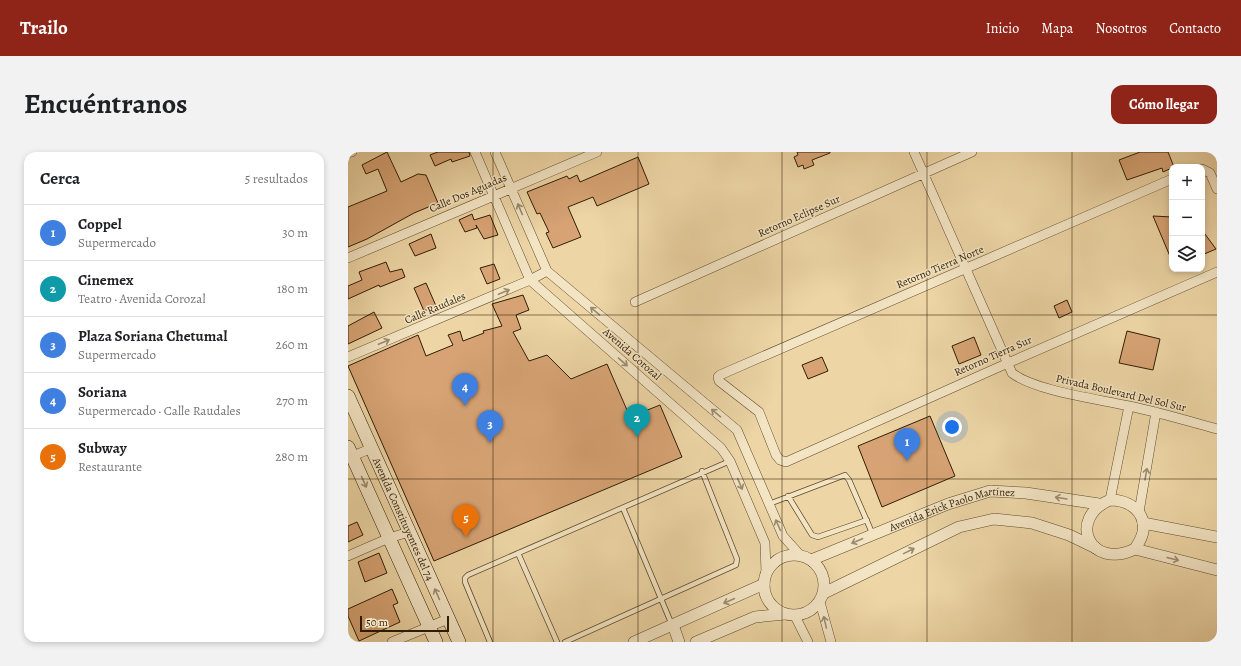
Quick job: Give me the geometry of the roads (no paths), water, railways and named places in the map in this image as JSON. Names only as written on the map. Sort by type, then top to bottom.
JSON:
[{"type":"main road","name":"Avenida Constituyentes del 74","points":[[348,396],[459,642]]},
{"type":"main road","name":"Avenida Constituyentes del 74","points":[[349,453],[436,642]]},
{"type":"street","points":[[348,154],[352,152]]},
{"type":"street","name":"Avenida Corozal","points":[[475,152],[530,280],[721,448],[730,461],[765,543],[765,578]]},
{"type":"street","name":"Avenida Corozal","points":[[495,152],[547,271],[736,430],[783,536],[806,558]]},
{"type":"street","name":"Calle Dos Aguadas","points":[[348,258],[597,152]]},
{"type":"street","points":[[914,152],[1008,363]]},
{"type":"street","name":"Retorno Eclipse Sur","points":[[636,302],[972,152]]},
{"type":"street","points":[[1205,170],[1210,173],[1217,189]]},
{"type":"street","name":"Retorno Tierra Norte","points":[[780,460],[760,412],[719,381],[718,377],[720,374],[1169,180]]},
{"type":"street","name":"Calle Raudales","points":[[348,357],[530,280],[547,271]]},
{"type":"street","name":"Retorno Tierra Sur","points":[[780,460],[786,462],[1217,272]]},
{"type":"street","name":"Privada Boulevard Del Sol Sur","points":[[1008,363],[1012,373],[1021,380],[1043,387],[1156,412],[1217,429]]},
{"type":"street","points":[[1110,500],[1129,406]]},
{"type":"street","points":[[1135,550],[1143,534],[1141,517],[1156,412]]},
{"type":"street","points":[[349,453],[372,448]]},
{"type":"street","name":"Avenida Erick Paolo Martínez","points":[[806,558],[873,535],[948,504],[990,490],[1026,493],[1099,504]]},
{"type":"street","points":[[1217,538],[1141,517],[1131,504],[1121,500],[1110,500],[1099,504],[1092,511],[1088,521],[1088,536],[1096,548],[1106,554],[1118,556],[1135,550],[1217,570]]},
{"type":"street","name":"Avenida Erick Paolo Martínez","points":[[822,598],[959,527],[994,519],[1032,523],[1069,535],[1096,548]]},
{"type":"street","points":[[348,556],[389,538],[409,532]]},
{"type":"street","points":[[634,642],[673,625],[765,578],[777,560],[785,556],[806,558],[818,566],[823,574],[825,584],[822,598],[831,642]]},
{"type":"street","points":[[765,578],[765,594],[769,603],[776,610],[790,615],[808,642]]},
{"type":"street","points":[[696,642],[755,617],[805,614],[813,609],[822,598]]},
{"type":"street","points":[[392,642],[448,619]]},
{"type":"street","points":[[673,625],[679,642]]},
{"type":"lane","points":[[490,642],[465,578],[468,574],[730,461]]},
{"type":"lane","points":[[565,642],[662,600],[736,565],[737,559],[702,472]]},
{"type":"lane","points":[[769,504],[845,475],[849,480],[873,535]]},
{"type":"lane","points":[[788,496],[812,534],[818,537],[867,520]]},
{"type":"lane","points":[[623,508],[673,625]]},
{"type":"lane","points":[[518,553],[557,642]]},
{"type":"place","name":"Soriana","points":[[465,406]]},
{"type":"place","name":"Cinemex","points":[[637,437]]},
{"type":"place","name":"Plaza Soriana Chetumal","points":[[490,443]]},
{"type":"place","name":"Coppel","points":[[907,461]]},
{"type":"place","name":"Subway","points":[[466,537]]}]
